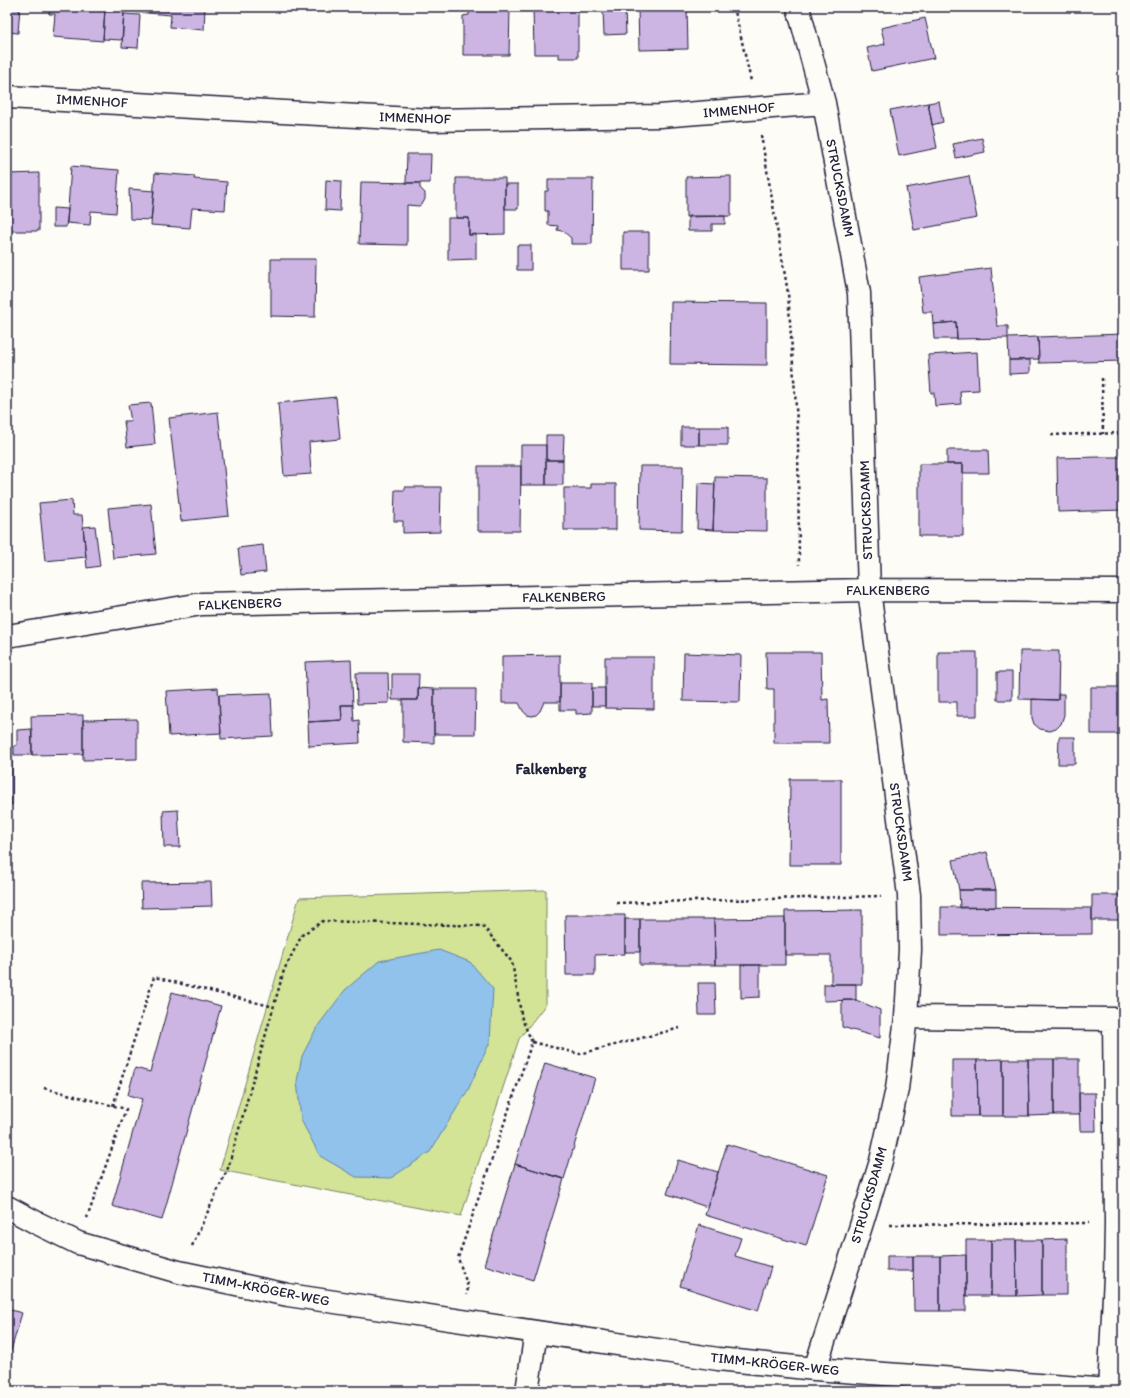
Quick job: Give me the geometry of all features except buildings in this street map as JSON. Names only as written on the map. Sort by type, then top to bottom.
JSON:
[{"type":"street","name":"STRUCKSDAMM","points":[[798,7],[824,103],[859,293],[869,590],[909,895],[910,950],[906,1017],[897,1089],[880,1161],[861,1226],[815,1369]]},
{"type":"street","name":"IMMENHOF","points":[[7,96],[431,120],[660,116],[824,103]]},
{"type":"street","name":"FALKENBERG","points":[[7,636],[202,604],[869,590],[1123,591]]},
{"type":"street","name":"TIMM-KRÖGER-WEG","points":[[7,1207],[78,1243],[179,1272],[288,1296],[718,1359],[1013,1387],[1116,1390],[1114,1019],[906,1017]]},
{"type":"street","points":[[527,1391],[536,1332]]},
{"type":"path","points":[[734,7],[757,108],[788,293],[798,436],[799,592]]},
{"type":"path","points":[[1102,378],[1103,434]]},
{"type":"path","points":[[1051,435],[1123,434]]},
{"type":"path","points":[[616,903],[909,895]]},
{"type":"path","points":[[179,1272],[228,1168],[284,970],[302,935],[323,921],[483,926],[512,962],[522,1019],[532,1042],[458,1258],[468,1287],[461,1321]]},
{"type":"path","points":[[113,1106],[154,977],[274,1007]]},
{"type":"path","points":[[532,1042],[580,1054],[680,1028]]},
{"type":"path","points":[[44,1088],[126,1109],[78,1243]]},
{"type":"path","points":[[861,1226],[1092,1222]]},
{"type":"green space","points":[[546,890],[546,1004],[519,1039],[461,1216],[220,1170],[299,898]]},
{"type":"water","points":[[439,950],[470,962],[493,989],[490,1042],[468,1090],[430,1152],[391,1178],[356,1177],[320,1156],[301,1120],[297,1081],[302,1056],[317,1027],[345,990],[379,961]]},
{"type":"district","name":"Falkenberg","points":[[551,769]]}]
